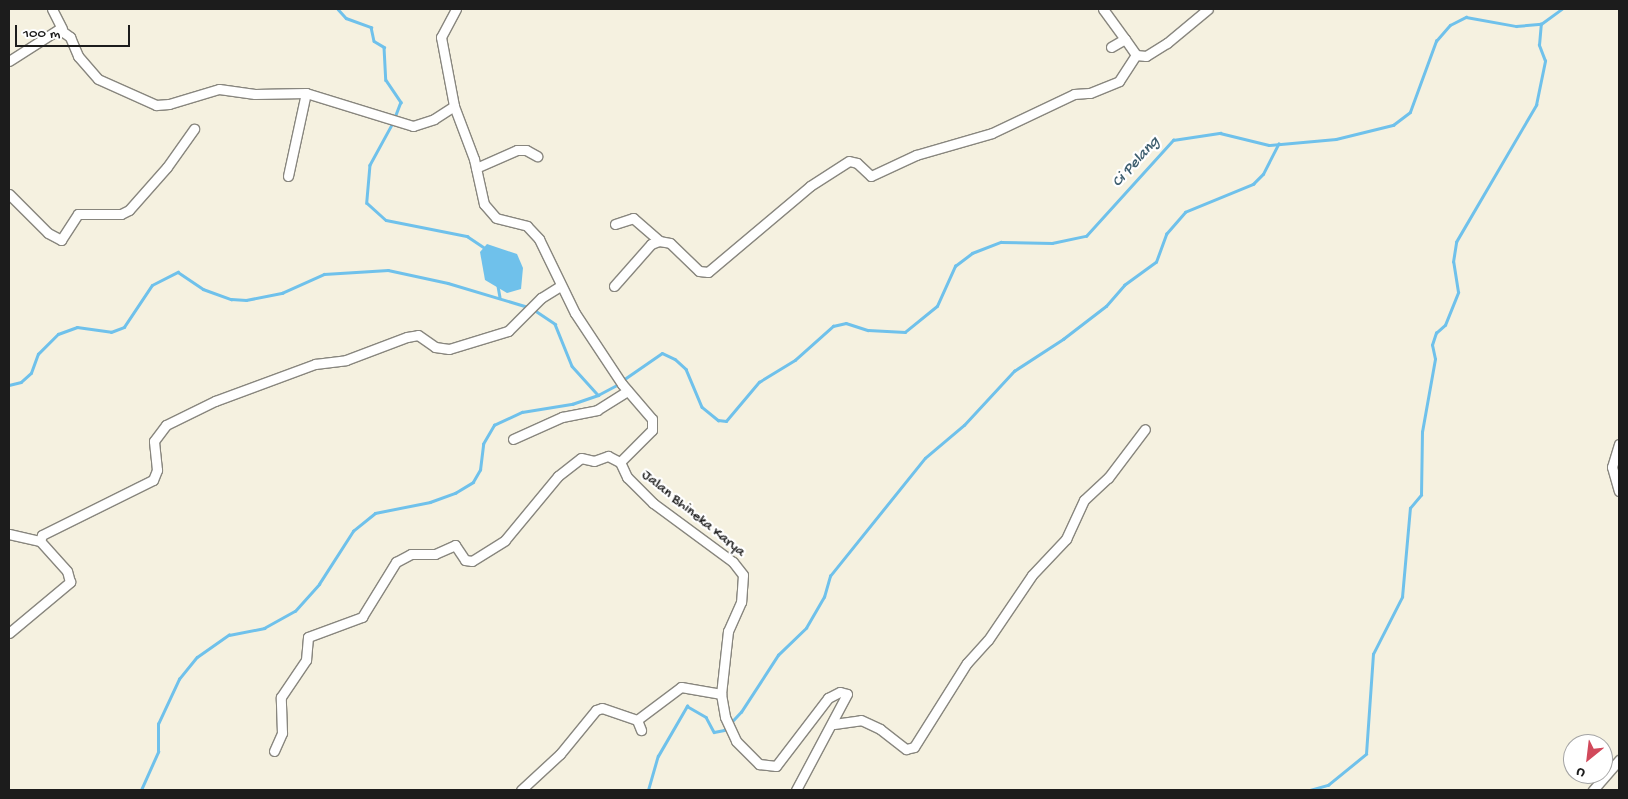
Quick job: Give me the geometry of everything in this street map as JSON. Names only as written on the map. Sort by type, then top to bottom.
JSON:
[{"type":"street","points":[[52,9],[62,29],[70,37],[82,60],[98,78],[156,105],[169,104],[219,89],[255,94],[306,93],[335,100],[407,126],[423,124],[454,106]]},
{"type":"street","points":[[274,751],[282,733],[281,697],[306,660],[308,637],[362,617],[396,562],[410,554],[435,554],[455,545],[466,562],[472,561],[505,540],[558,476],[581,458],[594,461],[608,456],[620,462],[654,426],[652,419],[628,391],[582,324],[560,286],[544,247],[531,229],[499,220],[486,208],[476,168],[454,106],[440,37],[456,9]]},
{"type":"street","points":[[1103,9],[1136,55],[1146,56],[1167,43],[1208,9]]},
{"type":"street","points":[[9,61],[50,31],[62,29]]},
{"type":"street","points":[[1111,47],[1125,39]]},
{"type":"street","points":[[614,286],[651,244],[659,241],[670,243],[699,271],[706,272],[810,186],[849,161],[857,163],[871,176],[916,155],[992,133],[1074,94],[1090,93],[1119,82],[1136,55]]},
{"type":"street","points":[[288,176],[306,93]]},
{"type":"street","points":[[9,194],[48,233],[60,240],[78,214],[121,214],[129,210],[168,168],[194,129]]},
{"type":"street","points":[[476,168],[517,150],[526,150],[537,156]]},
{"type":"street","points":[[616,224],[633,218],[659,241]]},
{"type":"street","points":[[40,541],[44,534],[153,480],[157,470],[154,441],[166,425],[215,401],[315,364],[346,360],[407,337],[418,336],[435,347],[449,349],[508,331],[541,298],[560,286]]},
{"type":"street","points":[[513,439],[562,417],[597,410],[628,391]]},
{"type":"street","points":[[834,724],[860,720],[880,729],[906,749],[914,747],[967,663],[988,640],[1032,575],[1066,539],[1084,500],[1108,478],[1145,429]]},
{"type":"street","points":[[1619,444],[1612,467],[1619,492]]},
{"type":"street","name":"Jalan Bhineka Karya","points":[[620,462],[627,477],[639,490],[733,562],[743,575],[742,598],[728,631],[721,694],[725,716],[736,740],[749,757],[763,766],[778,764],[828,698],[843,692],[847,694],[847,699],[834,724],[796,790]]},
{"type":"street","points":[[9,534],[40,541],[68,571],[70,582],[9,633]]},
{"type":"street","points":[[636,720],[681,686],[721,694]]},
{"type":"street","points":[[521,790],[553,761],[596,710],[602,708],[636,720],[641,730]]},
{"type":"street","points":[[1593,790],[1619,760]]},
{"type":"water","points":[[487,244],[517,254],[523,268],[521,289],[507,293],[485,280],[480,252]]},
{"type":"waterway","points":[[338,9],[346,18],[371,27],[374,41],[384,47],[386,80],[401,102],[395,118]]},
{"type":"waterway","name":"Ci Pelang","points":[[623,380],[662,353],[675,359],[686,369],[702,407],[718,420],[726,421],[759,382],[795,360],[833,326],[846,323],[868,330],[905,332],[937,306],[955,266],[972,253],[1001,242],[1052,243],[1086,236],[1173,140],[1220,133],[1269,145],[1336,139],[1393,125],[1410,112],[1436,41],[1450,25],[1466,17],[1516,26],[1541,24],[1562,9]]},
{"type":"waterway","points":[[1310,790],[1328,785],[1366,754],[1373,654],[1402,597],[1410,508],[1421,495],[1422,432],[1435,359],[1432,345],[1436,333],[1445,325],[1458,292],[1453,262],[1456,242],[1536,105],[1545,61],[1539,45],[1541,24]]},
{"type":"waterway","points":[[393,123],[370,165],[367,203],[386,220],[467,236],[485,248]]},
{"type":"waterway","points":[[648,790],[658,756],[687,706],[706,717],[714,732],[724,730],[741,712],[778,655],[806,628],[824,597],[830,576],[925,458],[964,425],[1014,371],[1063,339],[1106,306],[1124,285],[1156,262],[1166,234],[1185,212],[1253,184],[1263,174],[1278,144]]},
{"type":"waterway","points":[[9,385],[21,382],[31,373],[38,354],[58,334],[77,327],[111,332],[124,327],[152,285],[178,272],[203,289],[231,299],[246,300],[282,293],[324,274],[388,270],[448,283],[528,307]]},
{"type":"waterway","points":[[498,286],[500,297]]},
{"type":"waterway","points":[[533,309],[555,324],[572,366],[598,395],[619,384]]},
{"type":"waterway","points":[[141,790],[158,752],[158,724],[179,679],[197,657],[229,635],[264,628],[295,611],[319,584],[353,531],[375,513],[430,502],[455,493],[473,482],[480,470],[483,444],[494,425],[522,412],[572,404],[598,395]]}]
